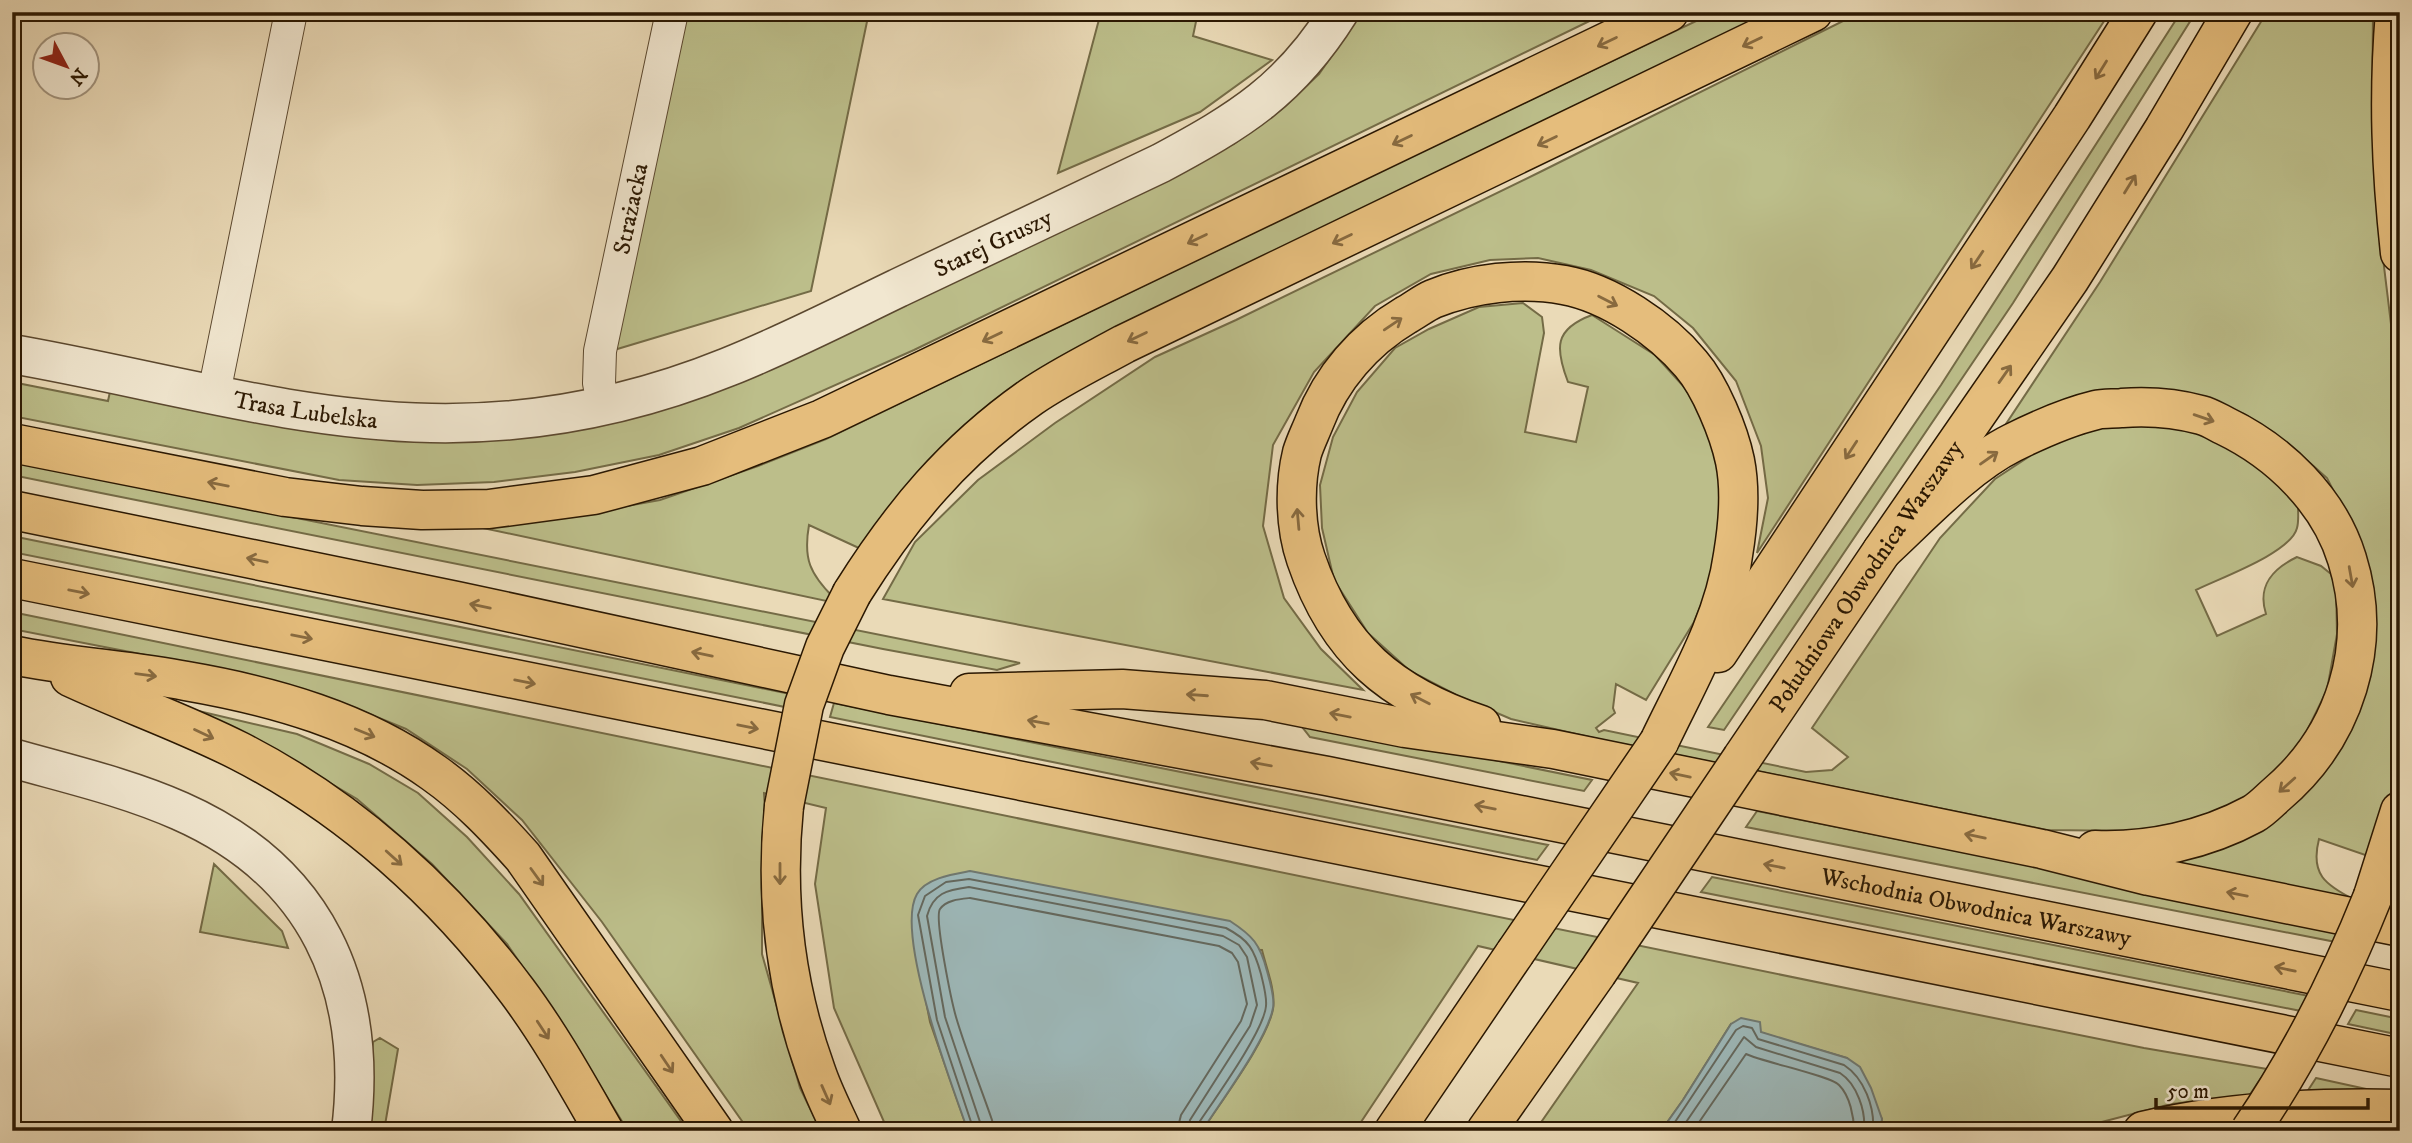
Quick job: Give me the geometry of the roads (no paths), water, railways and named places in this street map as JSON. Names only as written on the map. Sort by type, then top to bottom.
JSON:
[{"type":"highway","points":[[12,443],[285,497],[362,506],[422,510],[489,509],[594,495],[702,466],[822,419],[1669,12]]},
{"type":"highway","points":[[842,1131],[816,1072],[801,1024],[787,962],[780,897],[780,844],[784,806],[804,705],[825,647],[852,593],[879,549],[911,506],[956,458],[990,428],[1032,397],[1124,344],[1813,12]]},
{"type":"highway","points":[[1394,1131],[1659,742],[2072,117],[2138,12]]},
{"type":"highway","name":"Południowa Obwodnica Warszawy","points":[[1486,1131],[1597,973],[1882,551],[2070,279],[2164,130],[2233,12]]},
{"type":"highway","points":[[2395,12],[2390,76],[2391,163],[2400,253]]},
{"type":"highway","points":[[1553,749],[1470,722],[1416,698],[1372,668],[1339,630],[1317,592],[1301,544],[1297,496],[1302,453],[1322,403],[1352,359],[1388,326],[1433,299],[1483,285],[1538,282],[1566,285],[1606,299],[1653,328],[1692,365],[1720,414],[1735,462],[1739,507],[1733,558],[1715,622],[1659,742]]},
{"type":"highway","points":[[1882,551],[1958,480],[2009,444],[2051,425],[2097,410],[2150,406],[2203,415],[2252,439],[2295,474],[2333,528],[2347,559],[2356,607],[2355,658],[2341,709],[2318,750],[2294,779],[2255,813],[2209,834],[2154,847],[2107,851],[2042,849]]},
{"type":"highway","points":[[12,510],[457,601],[888,695],[1122,689],[1265,700],[1405,728],[1553,749],[2042,849],[2149,876],[2400,927]]},
{"type":"highway","points":[[12,578],[2400,1058]]},
{"type":"highway","points":[[21,657],[118,699],[173,719],[240,751],[299,785],[373,839],[470,933],[518,992],[563,1060],[604,1131]]},
{"type":"highway","points":[[21,657],[185,681],[249,694],[307,710],[376,737],[434,773],[486,816],[523,857],[714,1131]]},
{"type":"highway","name":"Wschodnia Obwodnica Warszawy","points":[[888,695],[1327,776],[2400,992]]},
{"type":"highway","points":[[2250,1131],[2284,1081],[2323,1010],[2373,896],[2400,811]]},
{"type":"highway","points":[[2143,1131],[2239,1115],[2300,1110],[2400,1109]]},
{"type":"street","points":[[214,393],[291,12]]},
{"type":"street","name":"Strażacka","points":[[603,405],[599,383],[600,351],[672,12]]},
{"type":"street","name":"Starej Gruszy","points":[[603,405],[680,385],[727,367],[1161,163],[1214,135],[1251,111],[1287,80],[1319,45],[1339,12]]},
{"type":"street","name":"Trasa Lubelska","points":[[12,354],[214,393],[338,415],[383,420],[478,422],[526,418],[603,405]]},
{"type":"street","points":[[12,758],[149,798],[212,827],[240,844],[282,881],[311,916],[329,950],[352,1022],[356,1085],[351,1131]]},
{"type":"water","points":[[970,871],[1230,921],[1250,936],[1264,962],[1272,989],[1273,1008],[1253,1053],[1202,1131],[968,1131],[928,1010],[913,941],[912,914],[917,894],[927,884]]},
{"type":"water","points":[[1741,1018],[1760,1022],[1761,1032],[1847,1058],[1860,1067],[1882,1119],[1880,1131],[1661,1131],[1731,1024]]}]
